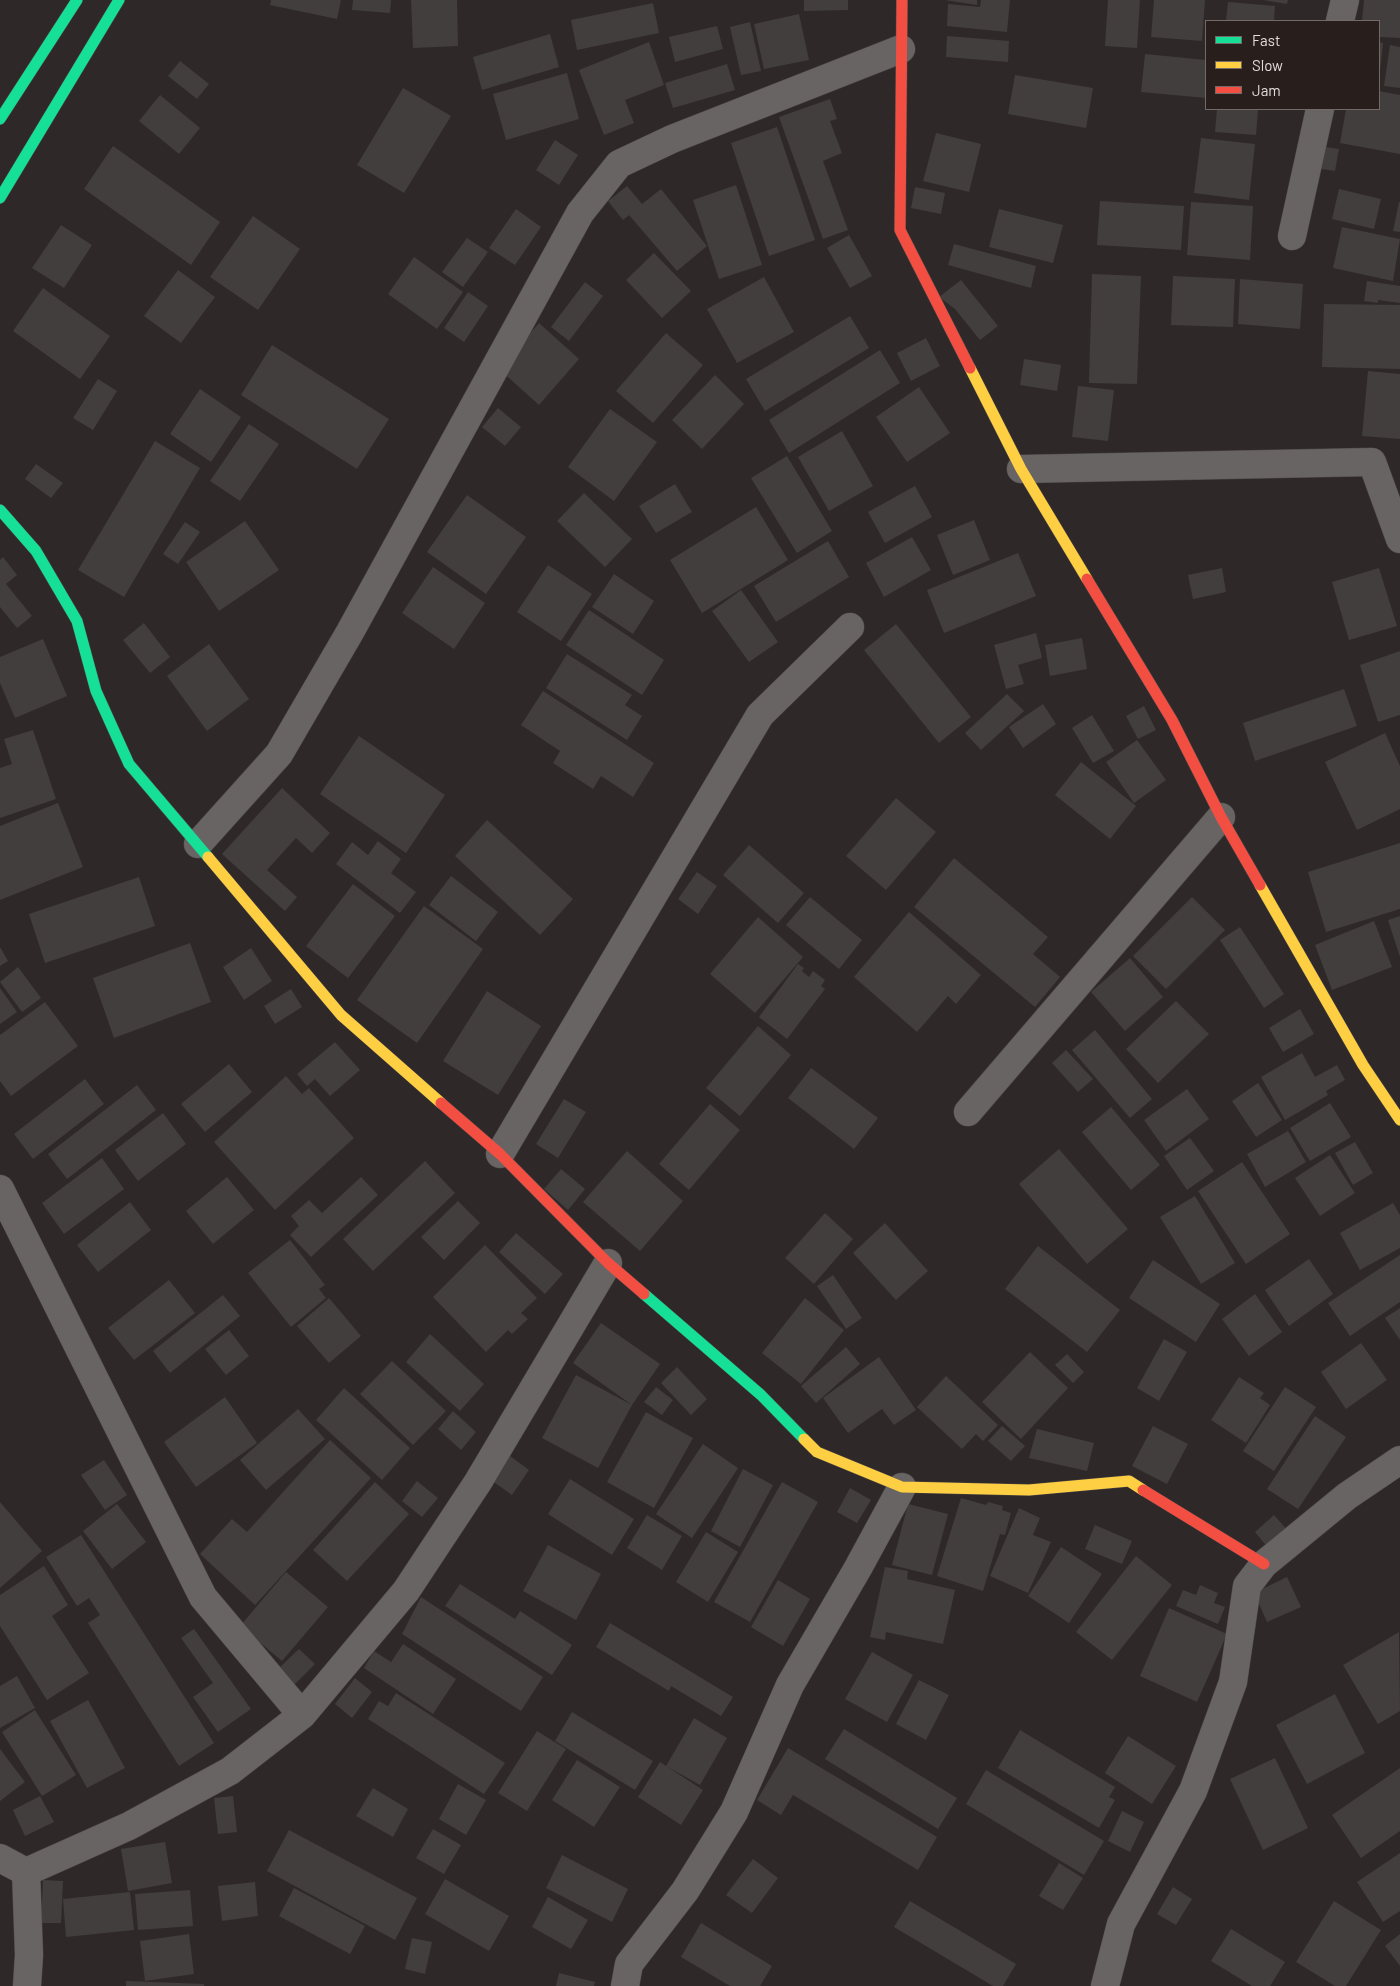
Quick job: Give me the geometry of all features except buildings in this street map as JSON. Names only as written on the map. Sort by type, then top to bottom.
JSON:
[{"type":"street","points":[[0,119],[77,0]]},
{"type":"street","points":[[0,198],[119,0]]},
{"type":"street","points":[[902,0],[900,230],[1020,469],[1172,720],[1221,817],[1363,1065],[1400,1120]]},
{"type":"street","points":[[1340,20],[1345,0]]},
{"type":"street","points":[[198,844],[279,754],[350,632],[580,213],[619,164],[672,139],[901,49]]},
{"type":"street","points":[[1292,236],[1320,110]]},
{"type":"street","points":[[1020,469],[1372,462],[1400,538]]},
{"type":"street","points":[[0,510],[36,551],[77,621],[96,691],[129,764],[341,1015],[500,1154],[608,1263],[761,1395],[817,1452],[902,1487],[1029,1490],[1130,1481],[1264,1564]]},
{"type":"street","points":[[500,1154],[760,715],[850,627]]},
{"type":"street","points":[[968,1112],[1221,817]]},
{"type":"street","points":[[0,1189],[203,1597],[302,1716]]},
{"type":"street","points":[[26,1872],[129,1826],[230,1771],[302,1716],[406,1591],[478,1482],[608,1263]]},
{"type":"street","points":[[1105,1986],[1122,1924],[1193,1791],[1232,1682],[1247,1586],[1264,1564],[1347,1496],[1400,1460]]},
{"type":"street","points":[[625,1986],[629,1964],[685,1891],[734,1812],[790,1685],[858,1568],[902,1487]]},
{"type":"street","points":[[0,1858],[26,1872]]},
{"type":"street","points":[[26,1872],[29,1955],[27,1986]]},
{"type":"traffic: fast","points":[[0,119],[77,0]]},
{"type":"traffic: fast","points":[[0,198],[119,0]]},
{"type":"traffic: fast","points":[[0,510],[36,551],[77,621],[96,691],[129,764],[208,857]]},
{"type":"traffic: fast","points":[[644,1294],[761,1395],[804,1439]]},
{"type":"traffic: slow","points":[[970,368],[1021,469],[1087,579]]},
{"type":"traffic: slow","points":[[208,857],[341,1015],[441,1103]]},
{"type":"traffic: slow","points":[[1260,885],[1363,1065],[1400,1120]]},
{"type":"traffic: slow","points":[[804,1439],[817,1452],[902,1487],[1029,1490],[1129,1481],[1143,1490]]},
{"type":"traffic: jam","points":[[902,0],[900,230],[970,368]]},
{"type":"traffic: jam","points":[[1087,579],[1172,720],[1221,817],[1260,885]]},
{"type":"traffic: jam","points":[[441,1103],[500,1154],[608,1263],[644,1294]]},
{"type":"traffic: jam","points":[[1143,1490],[1264,1564]]}]
